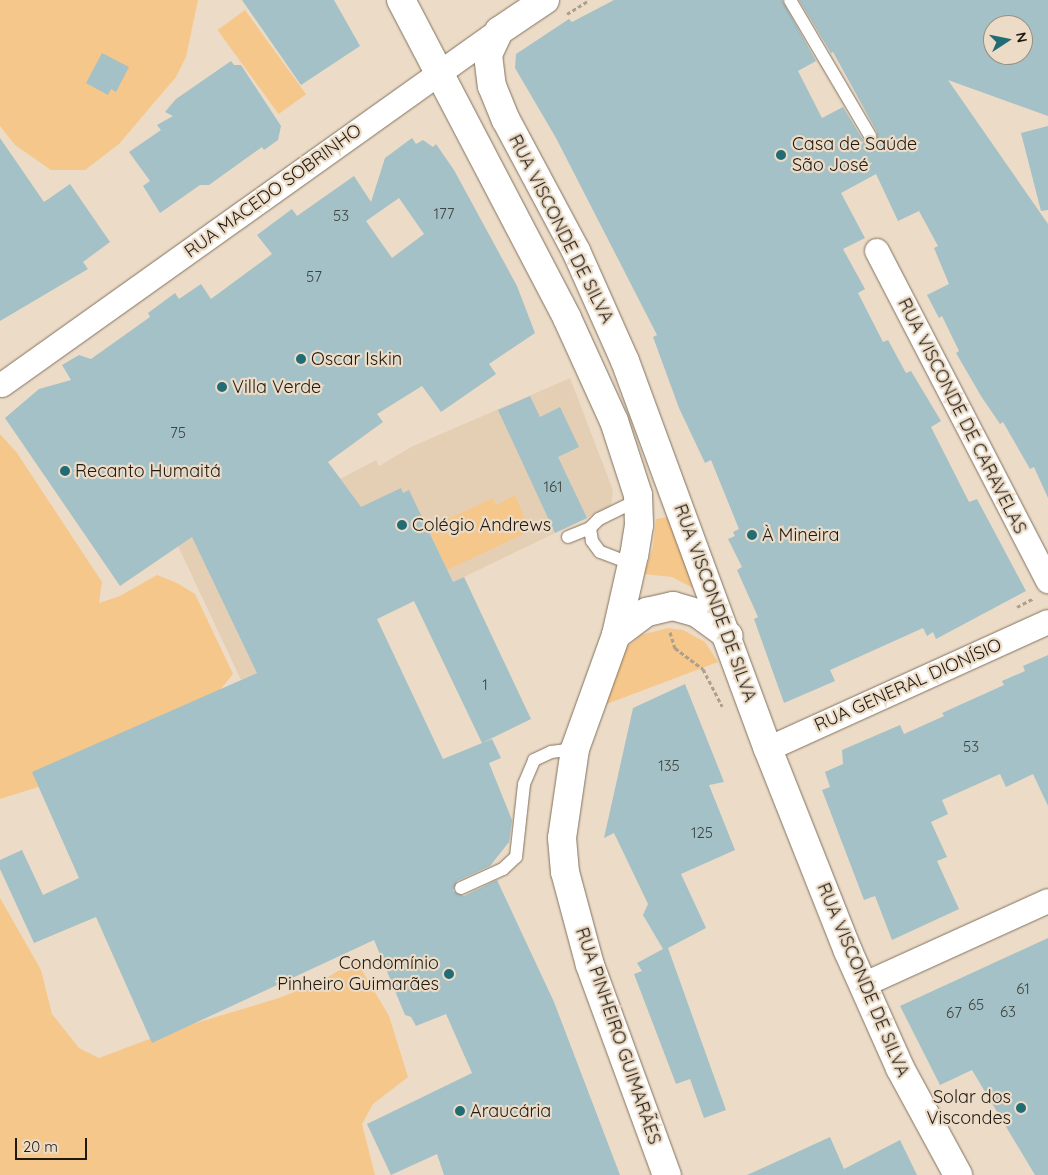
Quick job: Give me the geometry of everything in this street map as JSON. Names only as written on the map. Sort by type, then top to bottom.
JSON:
[{"type":"main road","name":"RUA VISCONDE DE SILVA","points":[[401,0],[567,318],[614,421],[628,458],[638,513]]},
{"type":"main road","name":"RUA MACEDO SOBRINHO","points":[[499,31],[555,8]]},
{"type":"main road","name":"RUA VISCONDE DE SILVA","points":[[499,31],[488,55],[497,99],[576,251],[625,361],[729,636],[768,749],[863,985],[913,1094],[958,1175]]},
{"type":"main road","name":"RUA PINHEIRO GUIMARÃES","points":[[638,513],[632,564],[616,635],[575,749],[564,806],[562,838],[565,872],[590,965],[667,1175]]},
{"type":"main road","points":[[616,635],[647,612],[673,606],[697,613],[729,636]]},
{"type":"street","name":"RUA MACEDO SOBRINHO","points":[[2,385],[499,31]]},
{"type":"street","name":"RUA VISCONDE DE CARAVELAS","points":[[877,251],[1044,588]]},
{"type":"street","name":"RUA GENERAL DIONÍSIO","points":[[768,749],[1048,622]]},
{"type":"street","points":[[863,985],[1048,901]]},
{"type":"lane","points":[[790,0],[870,136]]},
{"type":"lane","points":[[568,537],[590,528],[599,519],[638,513]]},
{"type":"lane","points":[[590,528],[592,541],[600,552],[632,564]]},
{"type":"lane","points":[[461,888],[503,869],[516,857],[524,784],[534,760],[551,752],[575,749]]},
{"type":"path","points":[[555,8],[589,0]]},
{"type":"path","points":[[1013,609],[1044,588]]},
{"type":"shaded area","points":[[0,0],[198,0],[186,57],[176,77],[119,144],[85,170],[51,170],[15,145],[0,126]]},
{"type":"shaded area","points":[[245,10],[306,94],[279,114],[217,30]]},
{"type":"shaded area","name":"Colégio Andrews","points":[[570,378],[613,490],[611,506],[350,632],[241,680],[178,546],[194,534],[340,479],[376,460],[379,466],[411,447]]},
{"type":"shaded area","points":[[0,434],[17,453],[102,582],[99,603],[120,596],[157,575],[177,583],[195,594],[233,674],[193,723],[51,783],[0,799]]},
{"type":"shaded area","points":[[515,495],[530,531],[447,570],[428,528],[493,498],[496,505]]},
{"type":"shaded area","points":[[669,517],[693,588],[672,577],[644,574],[653,547],[656,519]]},
{"type":"shaded area","points":[[668,628],[683,630],[705,642],[718,662],[604,705],[619,654],[641,635]]},
{"type":"shaded area","points":[[0,898],[41,970],[52,1014],[79,1048],[99,1058],[176,1029],[279,998],[320,982],[356,960],[389,1016],[408,1077],[373,1104],[362,1124],[375,1175],[0,1175]]},
{"type":"building","points":[[242,0],[334,0],[360,46],[301,85]]},
{"type":"building","points":[[614,0],[782,0],[816,61],[798,71],[822,118],[843,107],[863,140],[870,144],[877,140],[877,132],[833,52],[831,53],[799,0],[1048,0],[1048,116],[948,80],[1048,224],[1048,498],[1034,467],[1030,469],[1003,422],[1000,424],[981,396],[956,353],[959,351],[942,316],[939,318],[927,295],[949,284],[934,248],[938,246],[919,211],[898,221],[876,174],[841,193],[865,238],[843,249],[865,289],[858,293],[883,342],[888,340],[906,373],[911,371],[941,421],[931,427],[969,502],[977,499],[1026,591],[936,639],[933,632],[927,636],[923,628],[830,670],[835,681],[784,703],[754,619],[758,617],[737,570],[742,567],[728,539],[735,536],[733,532],[739,529],[711,460],[705,463],[679,408],[653,337],[657,335],[556,138],[515,68],[516,54],[569,19],[572,22]]},
{"type":"building","points":[[102,53],[129,67],[116,92],[111,89],[108,95],[86,83]]},
{"type":"building","points":[[231,61],[234,65],[241,65],[281,126],[278,140],[264,150],[262,147],[209,185],[200,185],[160,213],[143,186],[150,181],[129,152],[161,130],[157,125],[173,116],[165,112],[176,99]]},
{"type":"building","points":[[1048,126],[1048,210],[1041,211],[1021,133]]},
{"type":"building","points":[[0,138],[44,202],[70,184],[110,242],[83,262],[88,269],[0,321]]},
{"type":"building","points":[[412,138],[416,144],[423,140],[433,147],[436,144],[454,170],[517,286],[535,333],[489,364],[496,374],[441,412],[422,386],[377,414],[383,422],[328,462],[361,507],[401,488],[403,493],[409,490],[453,582],[464,577],[531,719],[482,743],[414,601],[377,619],[443,759],[492,739],[501,758],[489,763],[512,820],[509,842],[490,866],[457,881],[453,891],[464,896],[497,880],[554,1002],[620,1175],[444,1175],[437,1154],[391,1175],[367,1124],[472,1073],[446,1014],[416,1026],[411,1017],[405,1015],[374,940],[152,1043],[96,917],[34,943],[0,869],[0,860],[22,850],[43,895],[79,878],[32,772],[257,673],[192,537],[120,586],[5,418],[39,389],[71,380],[62,365],[79,355],[91,359],[150,317],[148,313],[175,293],[179,299],[201,284],[211,299],[272,254],[257,235],[292,209],[297,216],[354,176],[371,202],[385,158]],"holes":[[[399,198],[424,234],[392,258],[366,221]]]},
{"type":"building","points":[[530,396],[540,417],[560,407],[579,447],[558,457],[587,518],[555,533],[498,410]]},
{"type":"building","points":[[1048,655],[1048,806],[1033,774],[1006,787],[1000,774],[942,800],[948,814],[931,822],[947,857],[937,861],[959,909],[892,940],[875,896],[864,900],[822,790],[830,787],[825,772],[843,764],[842,750],[900,725],[904,734],[944,716],[942,713],[1004,685],[1002,681],[1025,671],[1023,666]]},
{"type":"building","points":[[685,684],[724,782],[709,785],[735,850],[681,874],[706,928],[668,948],[726,1110],[704,1118],[690,1079],[676,1084],[634,974],[642,971],[637,963],[663,949],[643,915],[648,904],[614,833],[604,838],[633,708]]},
{"type":"building","points":[[1048,938],[1048,1175],[1035,1175],[972,1070],[940,1085],[900,1006]]},
{"type":"building","points":[[830,1137],[844,1169],[900,1140],[917,1175],[747,1175]]},
{"type":"place","name":"Casa de Saúde São José","points":[[781,155]]},
{"type":"place","name":"Oscar Iskin","points":[[301,359]]},
{"type":"place","name":"Villa Verde","points":[[222,387]]},
{"type":"place","name":"Recanto Humaitá","points":[[65,471]]},
{"type":"place","name":"Colégio Andrews","points":[[402,525]]},
{"type":"place","name":"À Mineira","points":[[752,535]]},
{"type":"place","name":"Condomínio Pinheiro Guimarães","points":[[449,974]]},
{"type":"place","name":"Solar dos Viscondes","points":[[1021,1108]]},
{"type":"place","name":"Araucária","points":[[460,1111]]}]
